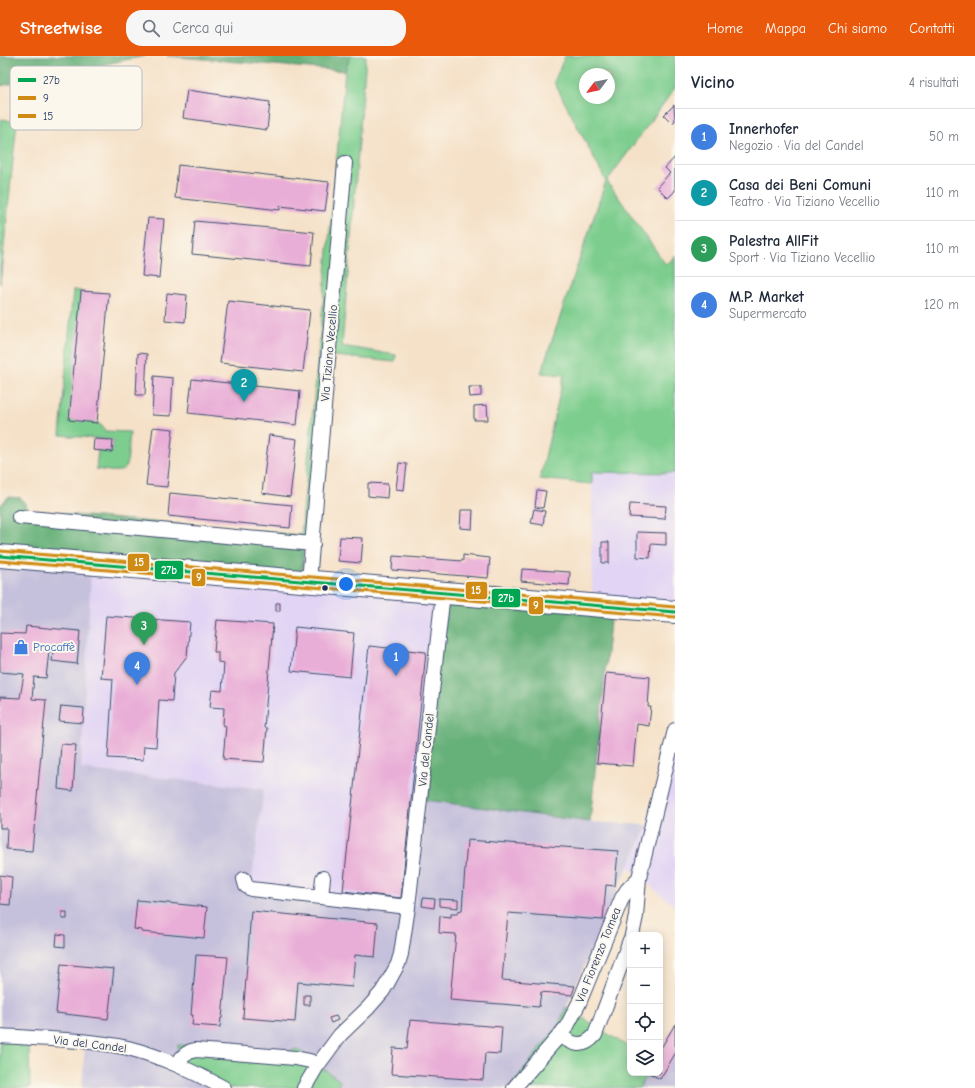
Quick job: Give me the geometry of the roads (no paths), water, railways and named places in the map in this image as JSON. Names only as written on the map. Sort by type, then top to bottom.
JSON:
[{"type":"main road","points":[[0,556],[675,612]]},
{"type":"street","name":"Via Tiziano Vecellio","points":[[309,582],[345,162]]},
{"type":"street","points":[[19,517],[312,544]]},
{"type":"street","name":"Via del Candel","points":[[304,1088],[340,1035],[382,992],[394,973],[401,954],[408,908],[443,593]]},
{"type":"street","name":"Via Fiorenzo Tomea","points":[[633,932],[636,916],[639,878],[675,730]]},
{"type":"street","points":[[321,897],[323,878]]},
{"type":"street","name":"Via Fiorenzo Tomea","points":[[514,1088],[567,1026],[579,1003],[622,898],[627,890],[639,878]]},
{"type":"street","points":[[244,879],[246,886],[251,889],[408,908]]},
{"type":"street","name":"Via Fiorenzo Tomea","points":[[560,1035],[569,1042],[578,1045],[585,1043],[595,1035],[627,948]]},
{"type":"street","name":"Via del Candel","points":[[0,1036],[89,1042],[127,1048],[177,1064],[224,1088]]},
{"type":"street","points":[[177,1064],[186,1054],[196,1050],[295,1058],[310,1061],[318,1066]]},
{"type":"place","name":"Casa dei Beni Comuni","points":[[244,402]]},
{"type":"place","name":"Palestra AllFit","points":[[144,645]]},
{"type":"place","name":"Procaffè","points":[[21,647]]},
{"type":"place","name":"Innerhofer","points":[[396,676]]},
{"type":"place","name":"M.P. Market","points":[[137,685]]}]
